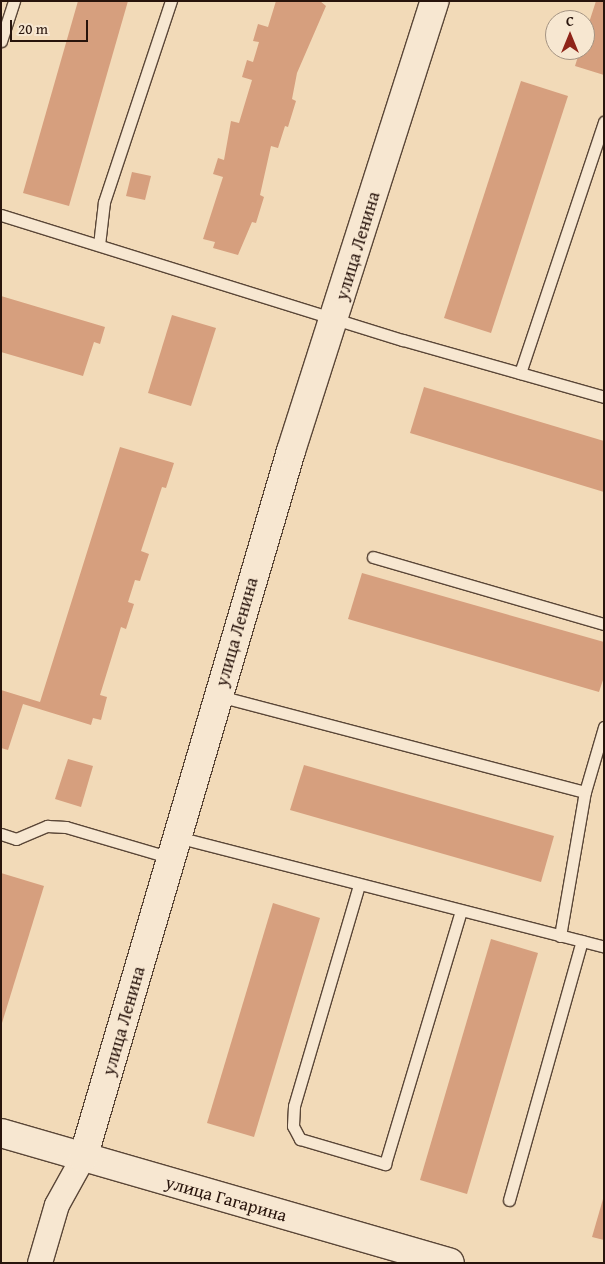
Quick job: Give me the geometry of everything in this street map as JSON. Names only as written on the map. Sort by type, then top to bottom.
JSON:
[{"type":"street","name":"улица Ленина","points":[[40,1263],[57,1205],[82,1158],[291,451],[336,317],[435,1]]},
{"type":"street","name":"улица Гагарина","points":[[1,1134],[450,1263]]},
{"type":"lane","points":[[1,41],[14,1]]},
{"type":"lane","points":[[99,245],[104,202],[171,1]]},
{"type":"lane","points":[[520,373],[604,122]]},
{"type":"lane","points":[[1,215],[604,397]]},
{"type":"lane","points":[[373,557],[604,624]]},
{"type":"lane","points":[[218,696],[584,792]]},
{"type":"lane","points":[[560,936],[584,792],[604,727]]},
{"type":"lane","points":[[1,834],[16,839],[47,826],[66,827],[359,884],[604,947]]},
{"type":"lane","points":[[359,884],[294,1106],[293,1126],[300,1139],[385,1164],[461,911]]},
{"type":"lane","points":[[509,1200],[582,942]]},
{"type":"building","points":[[78,1],[128,1],[69,206],[23,193]]},
{"type":"building","points":[[276,1],[320,1],[326,6],[297,73],[292,99],[296,101],[288,127],[285,126],[278,148],[271,146],[260,195],[264,197],[256,223],[252,222],[238,255],[213,248],[215,242],[203,239],[223,177],[213,174],[218,158],[224,160],[231,121],[239,123],[252,80],[242,77],[247,60],[253,62],[259,42],[253,41],[258,24],[268,27]]},
{"type":"building","points":[[596,1],[604,1],[604,75],[575,66],[577,60],[595,60],[595,10],[593,10]]},
{"type":"building","points":[[521,81],[568,96],[491,333],[444,318]]},
{"type":"building","points":[[132,172],[151,176],[145,200],[126,196]]},
{"type":"building","points":[[1,296],[105,327],[100,344],[94,342],[83,376],[1,352]]},
{"type":"building","points":[[172,315],[216,328],[191,406],[148,393]]},
{"type":"building","points":[[424,387],[604,441],[604,492],[410,433]]},
{"type":"building","points":[[120,447],[174,463],[166,488],[162,487],[141,551],[149,554],[140,581],[135,580],[128,602],[134,604],[126,629],[121,627],[100,695],[107,697],[101,720],[93,718],[91,725],[23,704],[8,750],[1,748],[1,690],[40,702]]},
{"type":"building","points":[[362,573],[604,642],[604,677],[599,692],[348,619]]},
{"type":"building","points":[[68,759],[93,766],[81,807],[55,799]]},
{"type":"building","points":[[304,765],[554,836],[541,882],[290,810]]},
{"type":"building","points":[[1,873],[44,886],[2,1023],[1,1023]]},
{"type":"building","points":[[273,903],[320,918],[254,1137],[207,1123]]},
{"type":"building","points":[[491,939],[538,953],[467,1194],[420,1180]]},
{"type":"building","points":[[604,1199],[604,1240],[592,1237]]}]
